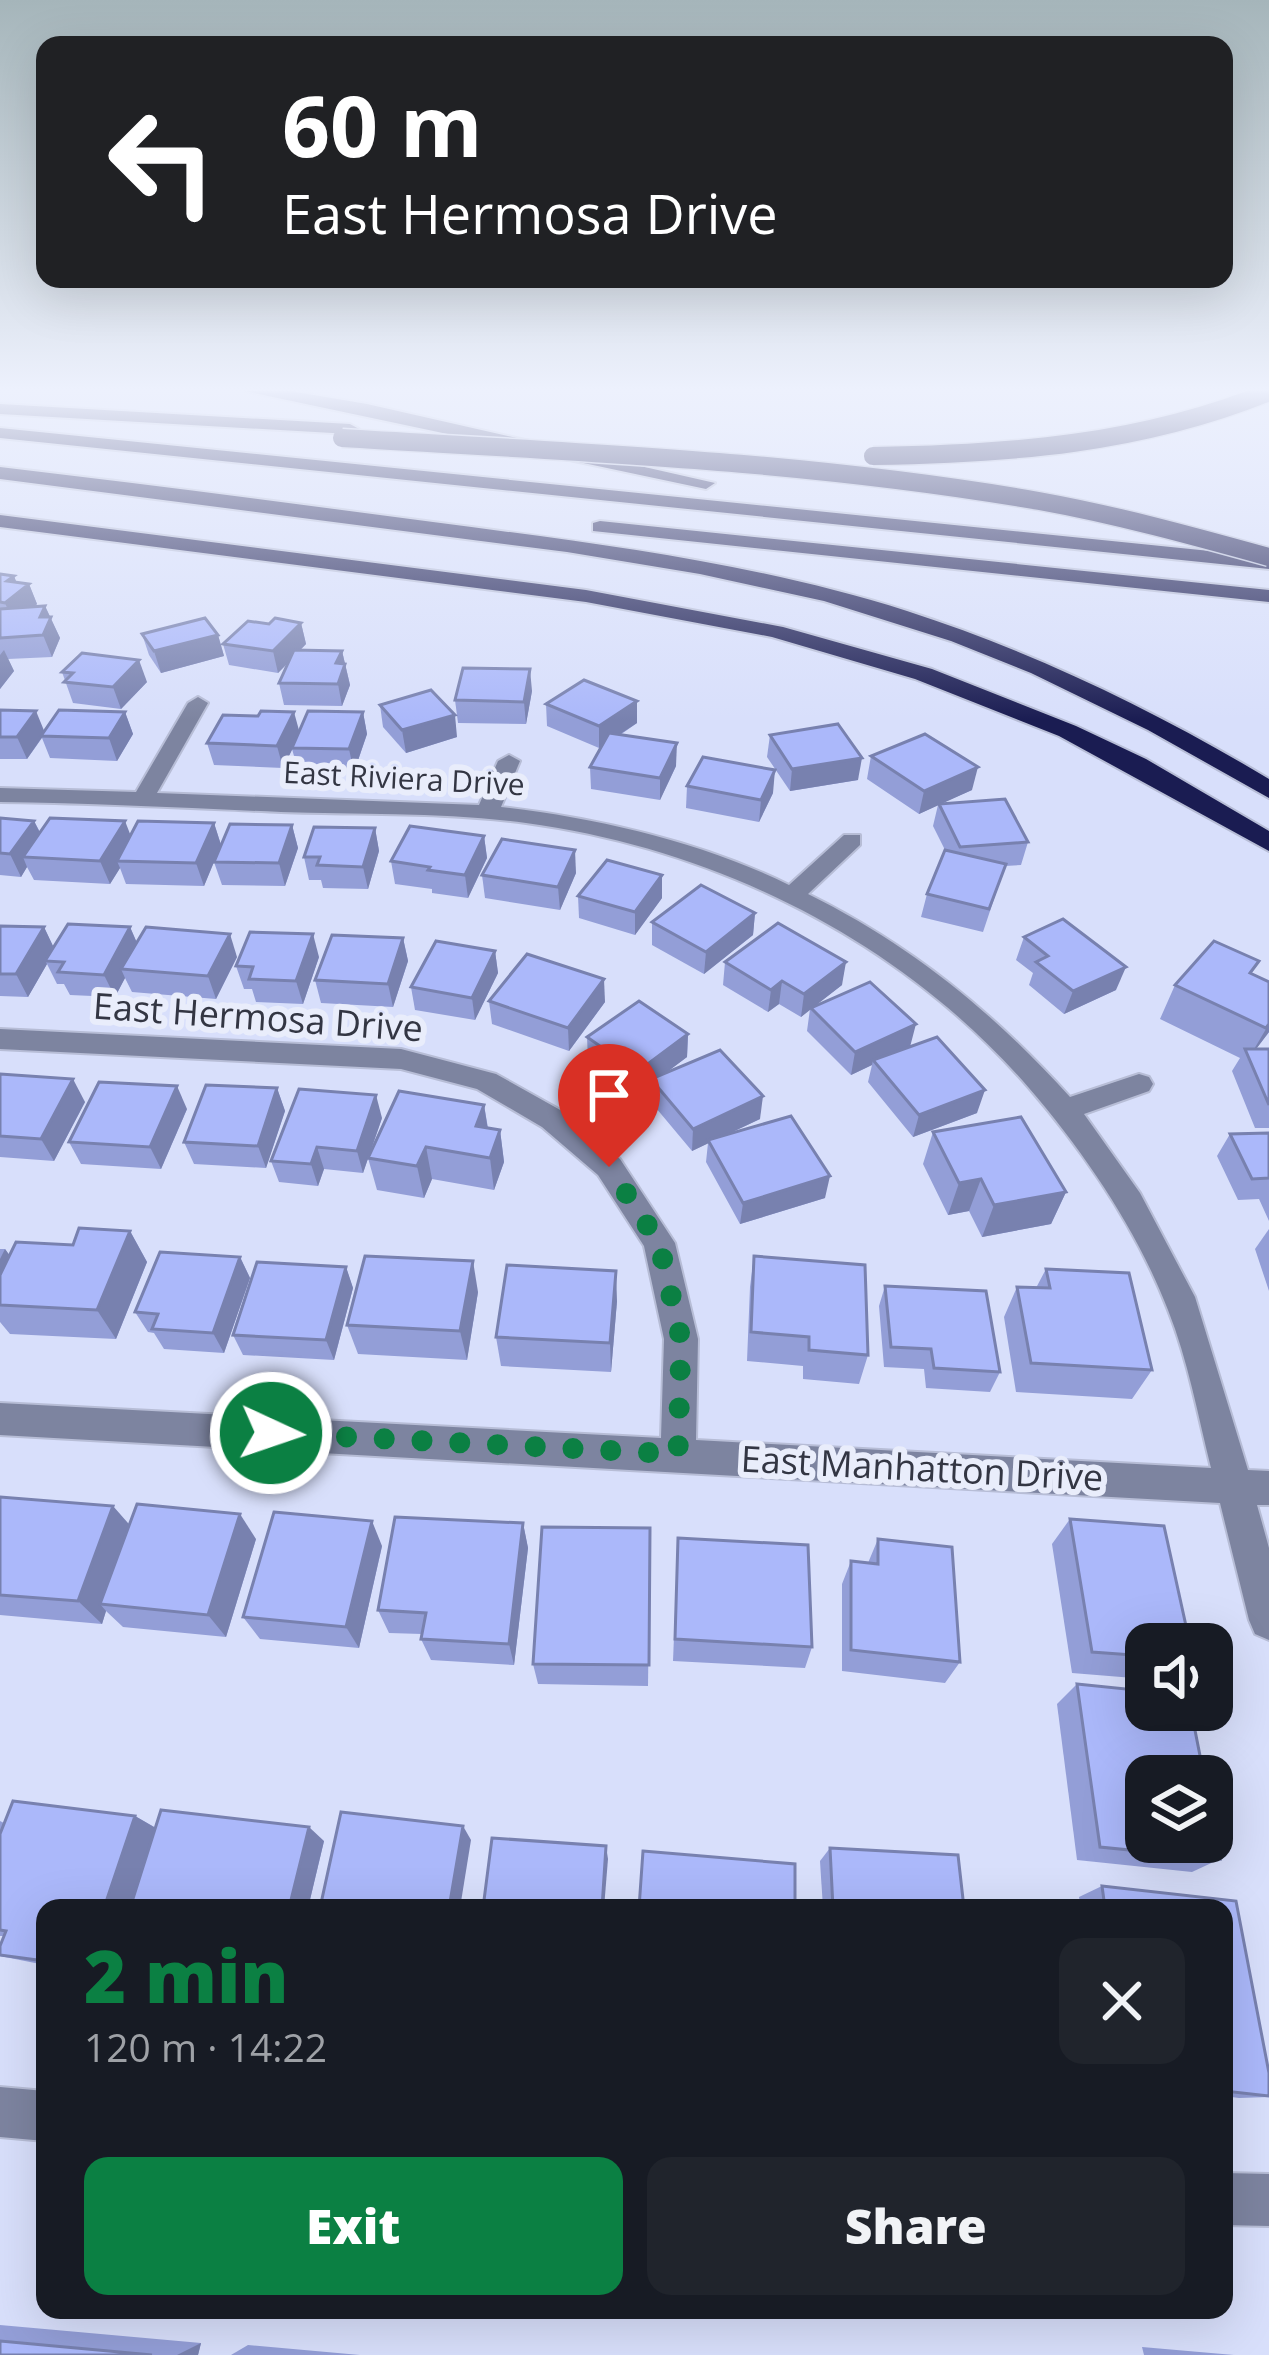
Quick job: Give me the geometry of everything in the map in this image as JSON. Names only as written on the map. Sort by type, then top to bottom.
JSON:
[{"type":"highway","points":[[234,501],[617,553],[795,587],[898,615],[1024,662],[1164,729],[1269,790]]},
{"type":"highway","points":[[333,501],[564,523]]},
{"type":"highway","points":[[679,501],[1269,559]]},
{"type":"highway","points":[[845,501],[1269,559]]},
{"type":"highway","points":[[1039,501],[1108,513],[1269,559]]},
{"type":"highway","points":[[0,521],[621,601],[795,637],[952,685],[1035,718],[1183,790],[1269,843]]},
{"type":"highway","points":[[587,526],[1269,596]]},
{"type":"street","points":[[145,796],[198,703]]},
{"type":"street","points":[[487,813],[509,761]]},
{"type":"street","name":"East Riviera Drive","points":[[0,795],[145,796],[487,813],[557,821],[644,841],[793,895],[886,944],[938,979],[1067,1109],[1120,1188],[1181,1300],[1252,1487],[1269,1620]]},
{"type":"street","points":[[793,895],[851,841]]},
{"type":"street","name":"East Hermosa Drive","points":[[0,1040],[401,1059],[486,1082],[552,1119],[609,1167],[659,1243],[681,1339],[678,1454]]},
{"type":"street","points":[[1067,1109],[1139,1084]]},
{"type":"street","name":"East Manhatton Drive","points":[[0,1419],[1252,1487]]},
{"type":"street","points":[[0,2112],[36,2115]]},
{"type":"street","points":[[1233,2199],[1269,2200]]},
{"type":"building","points":[[0,574],[14,576],[7,581],[29,584],[0,602]]},
{"type":"building","points":[[45,606],[40,617],[51,617],[43,635],[0,638],[0,609]]},
{"type":"building","points":[[205,618],[218,635],[154,651],[142,634]]},
{"type":"building","points":[[275,618],[301,623],[273,651],[223,644],[248,621],[269,624]]},
{"type":"building","points":[[294,650],[342,651],[336,663],[345,664],[338,684],[279,683]]},
{"type":"building","points":[[82,653],[139,660],[113,687],[64,682],[73,673],[62,672]]},
{"type":"building","points":[[463,668],[530,669],[524,702],[455,700]]},
{"type":"building","points":[[584,680],[637,701],[599,726],[546,704]]},
{"type":"building","points":[[431,690],[455,715],[402,730],[380,705]]},
{"type":"building","points":[[0,710],[36,711],[17,737],[0,737]]},
{"type":"building","points":[[59,710],[125,712],[109,738],[41,736]]},
{"type":"building","points":[[261,711],[294,712],[277,746],[207,743],[223,715],[258,716]]},
{"type":"building","points":[[308,711],[363,712],[349,749],[292,748]]},
{"type":"building","points":[[838,724],[862,758],[792,769],[770,735]]},
{"type":"building","points":[[609,733],[677,743],[660,778],[590,767]]},
{"type":"building","points":[[925,734],[978,767],[924,791],[871,756]]},
{"type":"building","points":[[703,757],[775,770],[761,800],[687,786]]},
{"type":"building","points":[[1005,799],[1028,842],[960,847],[939,804]]},
{"type":"building","points":[[0,818],[34,821],[10,854],[0,853]]},
{"type":"building","points":[[50,818],[125,821],[100,861],[23,857]]},
{"type":"building","points":[[138,821],[214,823],[196,863],[117,861]]},
{"type":"building","points":[[230,824],[292,825],[279,863],[214,862]]},
{"type":"building","points":[[410,826],[484,836],[465,875],[428,870],[430,867],[391,861]]},
{"type":"building","points":[[314,827],[375,828],[363,867],[317,865],[320,857],[304,857]]},
{"type":"building","points":[[502,839],[575,850],[558,887],[482,875]]},
{"type":"building","points":[[945,850],[1006,864],[989,909],[927,894]]},
{"type":"building","points":[[607,860],[662,875],[635,912],[578,896]]},
{"type":"building","points":[[701,885],[755,913],[706,952],[652,922]]},
{"type":"building","points":[[1063,919],[1126,967],[1073,991],[1036,962],[1048,956],[1024,937]]},
{"type":"building","points":[[778,923],[846,962],[804,994],[782,981],[771,990],[725,962]]},
{"type":"building","points":[[68,924],[130,927],[104,975],[58,972],[64,962],[45,961]]},
{"type":"building","points":[[0,926],[44,927],[16,974],[0,974]]},
{"type":"building","points":[[146,927],[230,934],[208,976],[121,969]]},
{"type":"building","points":[[250,932],[313,934],[296,981],[249,979],[253,967],[236,966]]},
{"type":"building","points":[[332,935],[403,938],[388,984],[315,980]]},
{"type":"building","points":[[436,941],[495,951],[472,998],[411,987]]},
{"type":"building","points":[[1214,941],[1259,961],[1250,973],[1269,982],[1266,1028],[1175,985]]},
{"type":"building","points":[[527,954],[604,979],[568,1028],[489,1001]]},
{"type":"building","points":[[870,982],[916,1024],[855,1052],[811,1008]]},
{"type":"building","points":[[639,1001],[688,1034],[637,1072],[587,1037]]},
{"type":"building","points":[[937,1037],[985,1090],[919,1115],[873,1060]]},
{"type":"building","points":[[1245,1049],[1269,1049],[1269,1105]]},
{"type":"building","points":[[720,1050],[763,1096],[693,1129],[651,1079]]},
{"type":"building","points":[[0,1074],[73,1079],[41,1139],[0,1136]]},
{"type":"building","points":[[99,1082],[177,1086],[150,1147],[69,1142]]},
{"type":"building","points":[[206,1085],[277,1088],[258,1146],[184,1142]]},
{"type":"building","points":[[299,1089],[376,1095],[357,1151],[317,1147],[311,1164],[271,1161]]},
{"type":"building","points":[[399,1091],[484,1105],[476,1126],[500,1130],[490,1158],[426,1147],[417,1166],[368,1158]]},
{"type":"building","points":[[791,1116],[830,1176],[743,1203],[708,1140]]},
{"type":"building","points":[[1021,1117],[1066,1192],[994,1205],[981,1179],[959,1183],[933,1132]]},
{"type":"building","points":[[1269,1133],[1269,1178],[1252,1179],[1230,1134]]},
{"type":"building","points":[[79,1228],[130,1231],[97,1310],[0,1305],[0,1275],[16,1242],[73,1245]]},
{"type":"building","points":[[160,1252],[240,1257],[213,1333],[152,1329],[158,1314],[135,1312]]},
{"type":"building","points":[[365,1256],[473,1261],[460,1331],[347,1325]]},
{"type":"building","points":[[754,1256],[865,1265],[868,1355],[809,1350],[809,1337],[751,1332]]},
{"type":"building","points":[[257,1262],[346,1267],[326,1340],[233,1335]]},
{"type":"building","points":[[507,1265],[616,1271],[610,1343],[496,1337]]},
{"type":"building","points":[[1046,1269],[1129,1273],[1152,1370],[1031,1363],[1017,1287],[1050,1288]]},
{"type":"building","points":[[885,1286],[986,1291],[1000,1372],[934,1368],[931,1349],[891,1347]]},
{"type":"building","points":[[0,1497],[113,1506],[78,1601],[0,1595]]},
{"type":"building","points":[[137,1504],[240,1514],[208,1615],[100,1604]]},
{"type":"building","points":[[274,1512],[372,1521],[346,1627],[243,1617]]},
{"type":"building","points":[[395,1517],[523,1523],[509,1644],[421,1639],[426,1613],[378,1610]]},
{"type":"building","points":[[1070,1519],[1164,1526],[1185,1623],[1125,1623],[1125,1654],[1092,1652]]},
{"type":"building","points":[[542,1527],[650,1528],[649,1665],[533,1664]]},
{"type":"building","points":[[678,1538],[808,1545],[812,1647],[675,1639]]},
{"type":"building","points":[[878,1539],[952,1547],[960,1662],[851,1650],[851,1561],[878,1564]]},
{"type":"building","points":[[1077,1684],[1125,1689],[1125,1731],[1195,1731],[1200,1755],[1125,1755],[1125,1850],[1100,1847]]},
{"type":"building","points":[[13,1801],[135,1816],[107,1899],[36,1899],[36,1960],[0,1955],[6,1931],[0,1930],[0,1834]]},
{"type":"building","points":[[161,1810],[309,1827],[291,1899],[133,1899]]},
{"type":"building","points":[[341,1812],[463,1826],[451,1899],[322,1899]]},
{"type":"building","points":[[492,1838],[606,1846],[603,1899],[484,1899]]},
{"type":"building","points":[[830,1848],[958,1855],[963,1899],[833,1899]]},
{"type":"building","points":[[643,1851],[795,1864],[795,1899],[640,1899]]},
{"type":"building","points":[[1102,1886],[1218,1899],[1104,1899]]},
{"type":"building","points":[[1233,1901],[1269,2073],[1269,2096],[1233,2092]]},
{"type":"building","points":[[0,2341],[152,2355],[0,2355]]},
{"type":"route","points":[[271,1433],[678,1454],[681,1339],[659,1243],[609,1167]]}]
